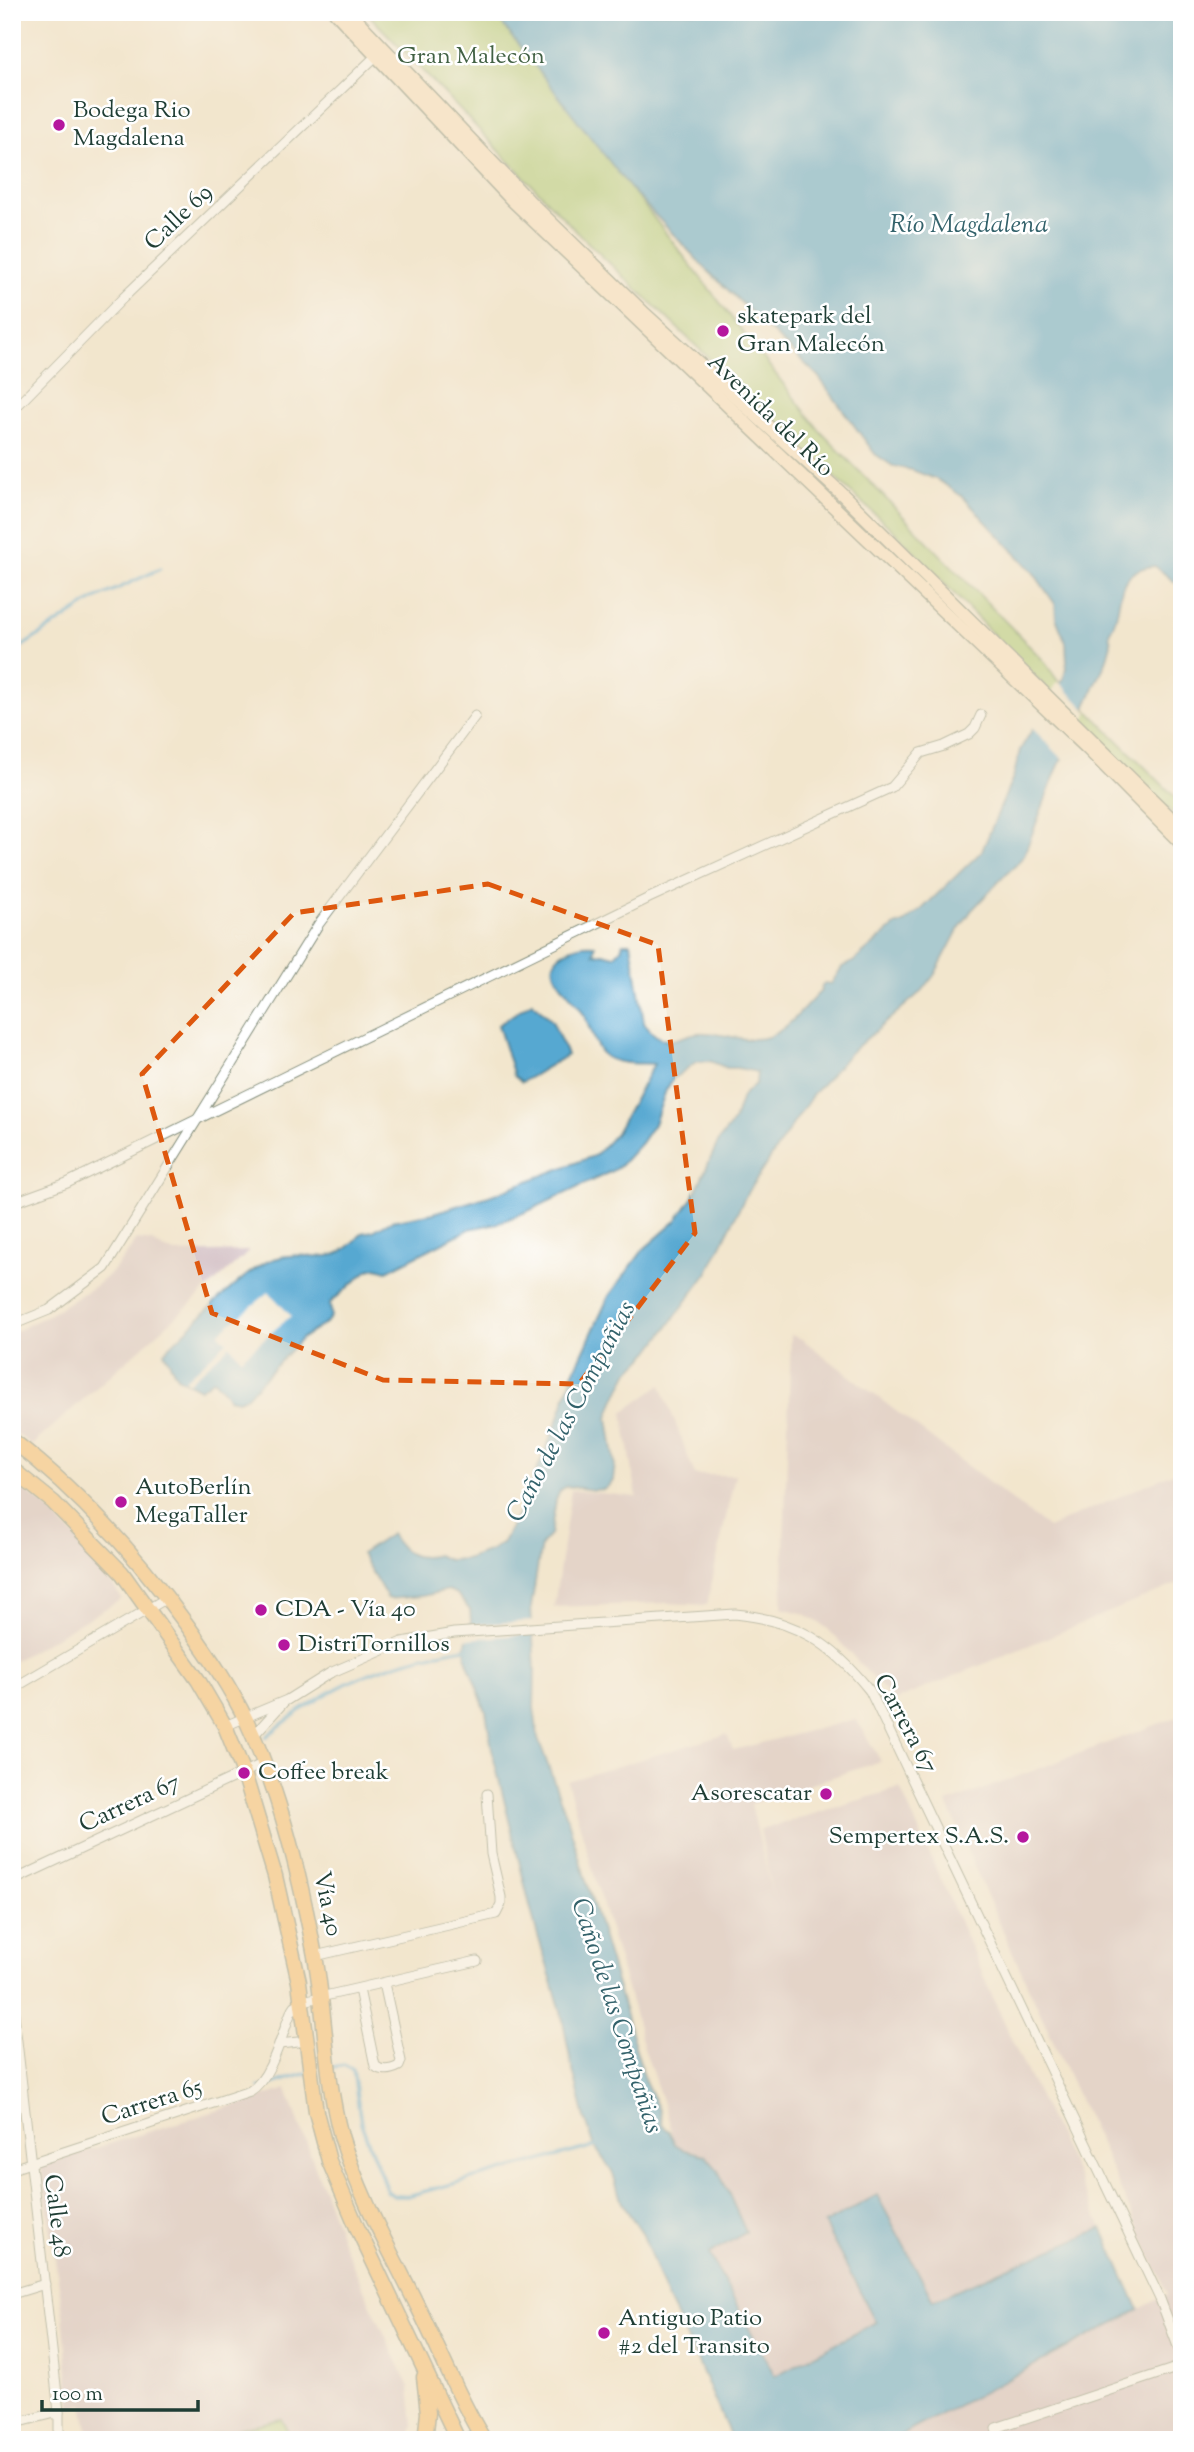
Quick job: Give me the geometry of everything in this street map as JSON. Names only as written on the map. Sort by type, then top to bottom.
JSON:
[{"type":"highway","name":"Vía 40","points":[[12,1440],[40,1461],[88,1506],[167,1598],[212,1660],[245,1718],[264,1763],[297,1872],[322,1997],[332,2088],[342,2136],[375,2219],[482,2437]]},
{"type":"highway","name":"Vía 40","points":[[12,1469],[54,1502],[122,1573],[198,1680],[225,1726],[244,1773],[275,1876],[303,2001],[316,2112],[329,2161],[356,2225],[458,2440]]},
{"type":"highway","points":[[356,2225],[375,2219]]},
{"type":"highway","points":[[418,2352],[428,2413],[425,2440]]},
{"type":"main road","name":"Avenida del Río","points":[[335,12],[512,200],[596,282],[1182,829]]},
{"type":"main road","name":"Avenida del Río","points":[[349,12],[528,201],[645,314],[842,494],[1041,696]]},
{"type":"main road","name":"Avenida del Río","points":[[1092,745],[1182,844]]},
{"type":"main road","points":[[466,2440],[482,2437]]},
{"type":"street","name":"Calle 69","points":[[12,411],[123,298],[376,56]]},
{"type":"street","points":[[12,1203],[67,1183],[649,898],[891,787],[921,752],[944,746],[969,734],[981,715]]},
{"type":"street","points":[[12,1325],[48,1310],[105,1268],[318,925],[475,716]]},
{"type":"street","points":[[12,1689],[167,1598]]},
{"type":"street","name":"Carrera 67","points":[[225,1726],[287,1700],[330,1673],[381,1650],[402,1642],[454,1633],[712,1614],[757,1616],[800,1630],[827,1646],[851,1666],[870,1691],[1160,2299],[1182,2357]]},
{"type":"street","name":"Carrera 67","points":[[253,1736],[287,1700]]},
{"type":"street","name":"Carrera 67","points":[[12,1881],[264,1763]]},
{"type":"street","points":[[315,1956],[496,1914],[501,1897],[491,1854],[487,1794]]},
{"type":"street","points":[[303,2001],[477,1961]]},
{"type":"street","points":[[359,1989],[375,2066],[384,2070],[394,2068],[399,2066],[401,2061],[384,1983]]},
{"type":"street","name":"Calle 48","points":[[12,1997],[16,2056],[59,2412],[59,2440]]},
{"type":"street","name":"Carrera 65","points":[[12,2169],[256,2088],[265,2075],[291,2011],[303,2001]]},
{"type":"street","points":[[278,2043],[308,2043]]},
{"type":"street","points":[[12,2294],[45,2284]]},
{"type":"street","points":[[1001,2440],[996,2428],[1182,2366]]},
{"type":"street","points":[[13,2425],[59,2412]]},
{"type":"highlighted area","points":[[488,884],[658,945],[695,1233],[579,1384],[383,1380],[212,1313],[142,1074],[294,913]]},
{"type":"shaded area","points":[[137,1240],[152,1242],[174,1253],[250,1251],[32,1445],[12,1431],[12,1333],[50,1314],[95,1286],[114,1270]]},
{"type":"shaded area","points":[[791,1335],[802,1339],[1048,1528],[1182,1469],[1182,1582],[894,1701],[827,1628],[805,1614],[782,1608]]},
{"type":"shaded area","points":[[661,1385],[695,1475],[735,1475],[707,1605],[667,1603],[554,1607],[571,1490],[637,1497],[623,1412]]},
{"type":"shaded area","points":[[12,1481],[45,1506],[89,1551],[122,1599],[12,1662]]},
{"type":"shaded area","points":[[1182,1715],[1182,2440],[892,2440],[1168,2294],[947,1803]]},
{"type":"shaded area","points":[[856,1719],[881,1761],[751,1804],[773,1898],[760,1830],[900,1788],[1015,2047],[1102,2228],[933,2301],[876,2195],[824,2224],[876,2322],[775,2377],[709,2253],[746,2232],[695,2151],[685,2150],[675,2144],[672,2137],[567,1781],[727,1734],[733,1750]]},
{"type":"shaded area","points":[[287,2089],[344,2246],[409,2387],[413,2425],[409,2440],[292,2440],[280,2419],[189,2440],[90,2440],[83,2404],[71,2409],[63,2313],[41,2165]]},
{"type":"green space","name":"Gran Malecón","points":[[366,12],[493,12],[821,432],[1043,660],[1058,681],[1182,804],[1182,823],[1005,647],[898,535],[827,471],[579,234]]},
{"type":"green space","points":[[281,2419],[292,2440],[189,2440]]},
{"type":"water","points":[[493,12],[1182,12],[1182,588],[1155,566],[1140,569],[1125,582],[1109,633],[1111,644],[1106,662],[1056,772],[1024,855],[972,910],[923,990],[850,1053],[813,1094],[747,1193],[708,1272],[650,1351],[628,1373],[608,1418],[615,1463],[613,1481],[605,1489],[566,1486],[560,1491],[550,1535],[541,1545],[531,1607],[535,1669],[534,1708],[538,1738],[568,1820],[646,2083],[659,2110],[662,2125],[669,2131],[675,2144],[685,2150],[705,2155],[718,2170],[746,2232],[709,2254],[775,2376],[876,2322],[824,2224],[877,2195],[933,2300],[1102,2228],[1139,2310],[892,2440],[732,2440],[667,2298],[643,2235],[622,2203],[612,2171],[595,2147],[585,2118],[561,2011],[535,1926],[493,1755],[486,1712],[466,1658],[470,1610],[457,1594],[448,1590],[423,1596],[388,1599],[361,1554],[391,1534],[400,1547],[410,1554],[422,1557],[437,1555],[448,1560],[465,1559],[491,1550],[503,1542],[520,1510],[558,1420],[573,1374],[609,1296],[644,1249],[676,1221],[693,1197],[719,1140],[734,1121],[742,1096],[756,1083],[757,1072],[727,1068],[710,1061],[696,1062],[673,1079],[666,1090],[654,1124],[620,1166],[528,1211],[498,1223],[469,1229],[387,1271],[377,1268],[368,1270],[330,1303],[331,1316],[326,1323],[302,1338],[246,1397],[238,1400],[229,1398],[214,1379],[200,1389],[177,1377],[164,1352],[234,1286],[263,1264],[288,1256],[331,1256],[351,1245],[362,1233],[373,1231],[391,1221],[434,1213],[489,1196],[596,1155],[616,1133],[654,1064],[617,1061],[602,1053],[583,1013],[555,974],[553,966],[564,952],[579,946],[595,945],[594,954],[614,956],[623,943],[631,943],[644,1023],[662,1039],[673,1040],[706,1033],[759,1039],[782,1029],[821,991],[822,986],[831,984],[842,967],[853,962],[895,926],[904,923],[922,909],[982,851],[1014,775],[1020,750],[1064,678],[1066,643],[1056,618],[1055,604],[1033,572],[963,497],[938,480],[893,466],[875,454],[818,376],[704,267],[631,189]]},
{"type":"water","points":[[532,1002],[552,1021],[567,1055],[522,1082],[514,1076],[498,1025]]},
{"type":"pier","points":[[1058,681],[1088,712],[1065,761],[1030,726],[1039,716]]},
{"type":"pier","points":[[269,1292],[291,1316],[241,1358],[230,1345],[188,1383],[185,1380],[227,1342],[219,1333]]},
{"type":"pier","points":[[535,1621],[535,1634],[463,1639],[466,1625]]},
{"type":"waterway","points":[[12,653],[93,600],[160,569]]},
{"type":"waterway","points":[[266,1737],[312,1703],[359,1678],[409,1660],[465,1648]]},
{"type":"waterway","points":[[333,2067],[344,2065],[353,2070],[361,2123],[387,2191],[394,2196],[407,2196],[596,2146]]},
{"type":"waterway","points":[[259,2088],[308,2073]]},
{"type":"place","name":"Bodega Rio Magdalena","points":[[59,125]]},
{"type":"place","name":"skatepark del Gran Malecón","points":[[723,331]]},
{"type":"place","name":"AutoBerlín MegaTaller","points":[[121,1502]]},
{"type":"place","name":"CDA - Vía 40","points":[[261,1610]]},
{"type":"place","name":"DistriTornillos","points":[[284,1645]]},
{"type":"place","name":"Coffee break","points":[[244,1773]]},
{"type":"place","name":"Asorescatar","points":[[826,1794]]},
{"type":"place","name":"Sempertex S.A.S.","points":[[1023,1837]]},
{"type":"place","name":"Antiguo Patio #2 del Transito","points":[[604,2333]]},
{"type":"water label","name":"Río Magdalena","points":[[969,225]]},
{"type":"water label","name":"Caño de las Compañias","points":[[572,1412]]},
{"type":"water label","name":"Caño de las Compañias","points":[[616,2016]]}]
